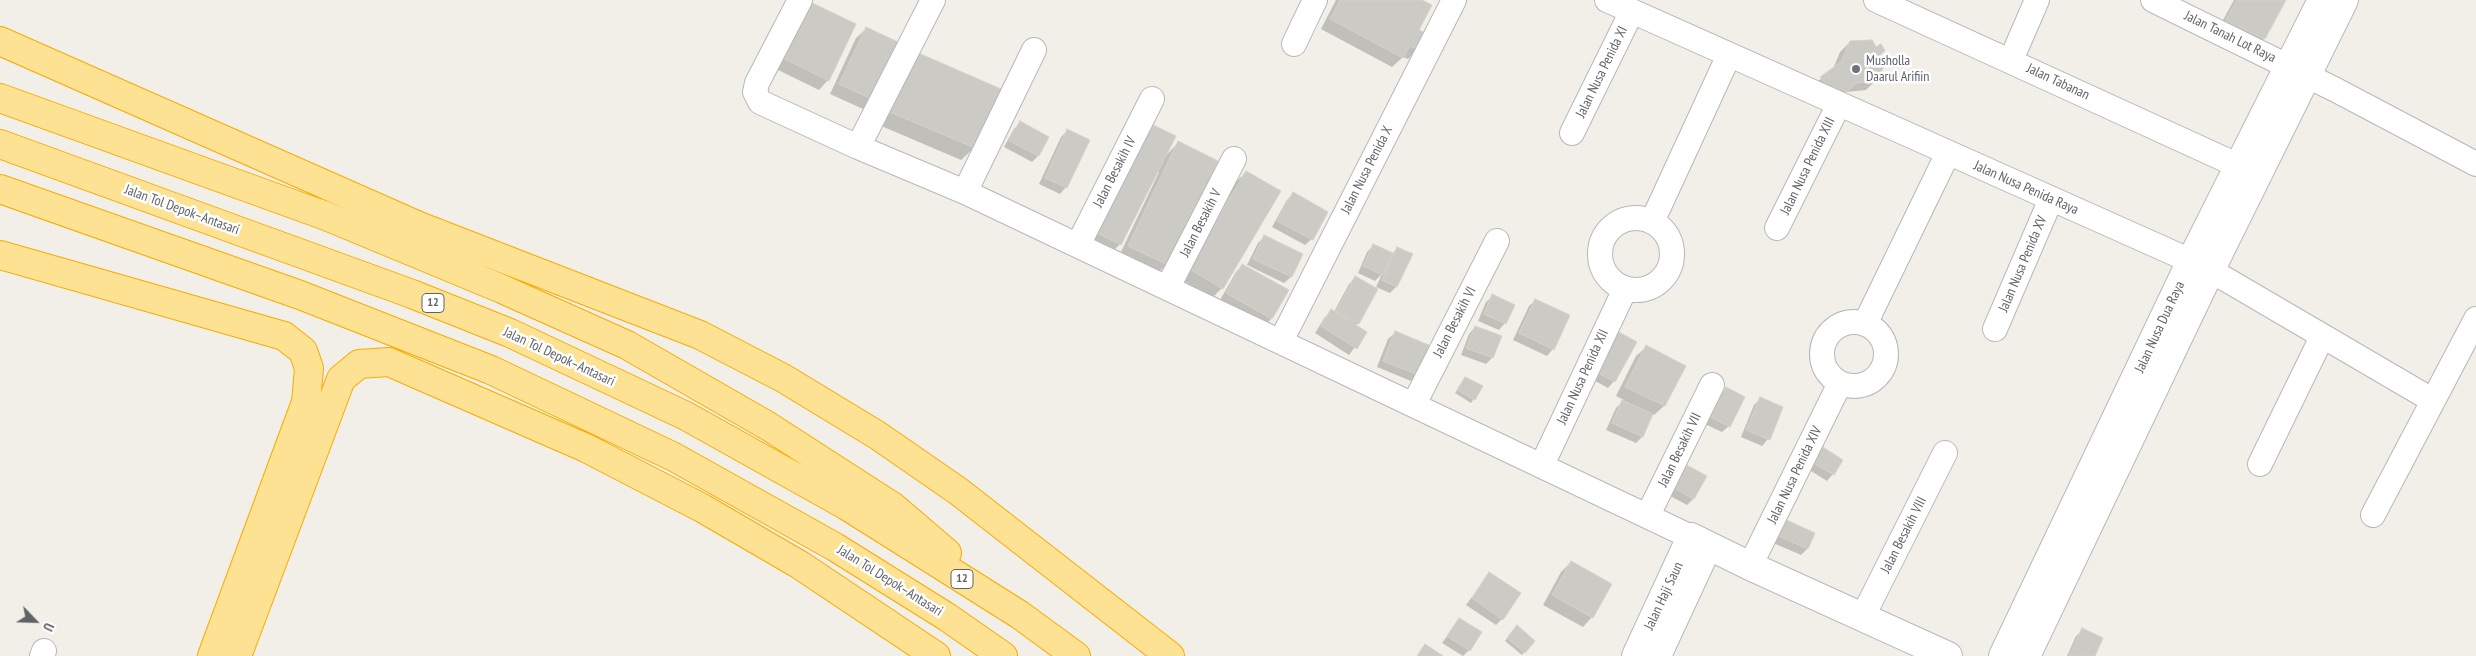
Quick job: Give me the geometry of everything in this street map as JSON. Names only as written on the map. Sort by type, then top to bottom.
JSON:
[{"type":"highway","points":[[0,40],[419,226],[700,336],[783,378],[877,435],[958,491],[1170,656]]},
{"type":"highway","points":[[0,98],[326,216],[502,289],[627,345],[768,426],[892,506],[1020,615]]},
{"type":"highway","name":"Jalan Tol Depok–Antasari","points":[[0,144],[412,294],[510,333],[686,416],[847,506],[1020,615],[1076,656]]},
{"type":"highway","name":"Jalan Tol Depok–Antasari","points":[[0,190],[300,295],[491,370],[674,457],[835,547],[947,617],[1003,656]]},
{"type":"highway","points":[[0,200],[101,226]]},
{"type":"highway","points":[[0,255],[284,336],[303,351],[309,368],[306,402],[212,656]]},
{"type":"highway","points":[[237,656],[341,379],[359,364],[389,362],[586,448],[702,508],[800,565],[936,656]]},
{"type":"street","points":[[800,0],[757,83],[755,92],[760,102],[858,147],[965,192],[1414,404],[1750,566],[1948,656]]},
{"type":"street","points":[[858,147],[933,0]]},
{"type":"street","points":[[1294,44],[1315,0]]},
{"type":"street","name":"Jalan Nusa Penida X","points":[[1281,341],[1454,0]]},
{"type":"street","name":"Jalan Nusa Penida Raya","points":[[1607,0],[2201,266],[2432,400]]},
{"type":"street","name":"Jalan Tabanan","points":[[1876,0],[2239,166]]},
{"type":"street","points":[[2010,60],[2037,0]]},
{"type":"street","name":"Jalan Tanah Lot Raya","points":[[2152,0],[2297,71],[2476,164]]},
{"type":"street","name":"Jalan Nusa Dua Raya","points":[[2003,656],[2201,266],[2297,71],[2322,0]]},
{"type":"street","name":"Jalan Nusa Dua Raya","points":[[2026,656],[2201,266],[2239,166],[2297,71],[2344,0]]},
{"type":"street","name":"Jalan Nusa Penida XI","points":[[1572,133],[1632,11]]},
{"type":"street","points":[[965,192],[1034,50]]},
{"type":"street","points":[[1652,222],[1729,55]]},
{"type":"street","name":"Jalan Besakih IV","points":[[1078,245],[1152,99]]},
{"type":"street","name":"Jalan Nusa Penida XIII","points":[[1777,228],[1839,104]]},
{"type":"street","points":[[1864,324],[1948,153]]},
{"type":"street","name":"Jalan Besakih V","points":[[1168,287],[1234,159]]},
{"type":"street","name":"Jalan Nusa Penida XV","points":[[1995,329],[2051,199]]},
{"type":"street","points":[[1639,218],[1652,222],[1667,236],[1671,247],[1669,268],[1656,284],[1646,289],[1625,289],[1613,283],[1605,273],[1600,260],[1601,248],[1606,235],[1620,223],[1639,218]]},
{"type":"street","name":"Jalan Besakih VI","points":[[1414,404],[1497,241]]},
{"type":"street","name":"Jalan Nusa Penida XII","points":[[1542,465],[1625,289]]},
{"type":"street","points":[[2373,515],[2432,400],[2475,322]]},
{"type":"street","points":[[1846,324],[1864,324],[1874,330],[1882,339],[1885,361],[1880,372],[1872,380],[1862,385],[1851,386],[1840,383],[1826,370],[1822,361],[1824,342],[1830,334],[1846,324]]},
{"type":"street","points":[[2260,464],[2322,337]]},
{"type":"street","name":"Jalan Nusa Penida XIV","points":[[1750,566],[1840,383]]},
{"type":"street","name":"Jalan Besakih VII","points":[[1648,516],[1712,385]]},
{"type":"street","name":"Jalan Besakih VIII","points":[[1863,616],[1945,453]]},
{"type":"street","points":[[1658,656],[1700,541]]},
{"type":"street","name":"Jalan Haji Saun","points":[[1636,656],[1700,541]]},
{"type":"building","points":[[1340,0],[1422,0],[1432,5],[1419,30],[1427,34],[1419,50],[1410,46],[1403,58],[1330,19]]},
{"type":"building","points":[[2237,0],[2286,0],[2265,39],[2225,21]]},
{"type":"building","points":[[810,2],[856,24],[829,81],[783,58]]},
{"type":"building","points":[[866,27],[900,43],[874,100],[839,84]]},
{"type":"building","name":"Musholla Daarul Arifiin","points":[[1872,40],[1876,47],[1881,44],[1885,51],[1880,55],[1886,62],[1877,81],[1857,83],[1838,98],[1820,77],[1841,62],[1850,41]]},
{"type":"building","points":[[916,52],[1001,89],[975,148],[890,112]]},
{"type":"building","points":[[1020,121],[1049,137],[1039,156],[1009,141]]},
{"type":"building","points":[[1147,122],[1176,136],[1121,245],[1093,231]]},
{"type":"building","points":[[1067,129],[1090,140],[1067,188],[1045,178]]},
{"type":"building","points":[[1178,141],[1218,161],[1168,265],[1128,246]]},
{"type":"building","points":[[1246,171],[1281,191],[1223,289],[1188,268]]},
{"type":"building","points":[[1293,192],[1328,212],[1313,240],[1277,221]]},
{"type":"building","points":[[1264,235],[1303,254],[1292,277],[1253,259]]},
{"type":"building","points":[[1373,244],[1393,253],[1383,275],[1363,266]]},
{"type":"building","points":[[1397,247],[1413,254],[1397,287],[1382,280]]},
{"type":"building","points":[[1242,264],[1289,290],[1272,319],[1226,293]]},
{"type":"building","points":[[1355,276],[1378,289],[1359,324],[1336,312]]},
{"type":"building","points":[[1492,294],[1515,305],[1506,324],[1484,314]]},
{"type":"building","points":[[1535,299],[1570,315],[1554,350],[1519,333]]},
{"type":"building","points":[[1331,309],[1367,332],[1357,349],[1321,326]]},
{"type":"building","points":[[1475,326],[1502,336],[1493,358],[1466,348]]},
{"type":"building","points":[[1395,331],[1431,346],[1419,375],[1383,361]]},
{"type":"building","points":[[1617,331],[1637,342],[1615,382],[1596,372]]},
{"type":"building","points":[[1646,345],[1686,366],[1665,406],[1625,387]]},
{"type":"building","points":[[1465,377],[1483,386],[1475,400],[1457,390]]},
{"type":"building","points":[[1726,387],[1745,397],[1730,427],[1711,417]]},
{"type":"building","points":[[1760,397],[1783,407],[1770,440],[1746,430]]},
{"type":"building","points":[[1622,400],[1653,414],[1643,437],[1612,423]]},
{"type":"building","points":[[1818,444],[1843,460],[1834,475],[1808,460]]},
{"type":"building","points":[[1681,462],[1707,476],[1694,499],[1668,485]]},
{"type":"building","points":[[1784,519],[1815,533],[1808,549],[1776,535]]},
{"type":"building","points":[[1571,561],[1612,584],[1593,618],[1552,595]]},
{"type":"building","points":[[1489,572],[1521,593],[1503,620],[1472,598]]},
{"type":"building","points":[[1459,618],[1482,632],[1470,651],[1447,636]]},
{"type":"building","points":[[1517,625],[1535,641],[1525,653],[1507,638]]},
{"type":"building","points":[[2082,628],[2103,638],[2095,656],[2069,656]]},
{"type":"building","points":[[1425,644],[1443,656],[1417,656]]},
{"type":"place","name":"Musholla Daarul Arifiin","points":[[1856,69]]}]
